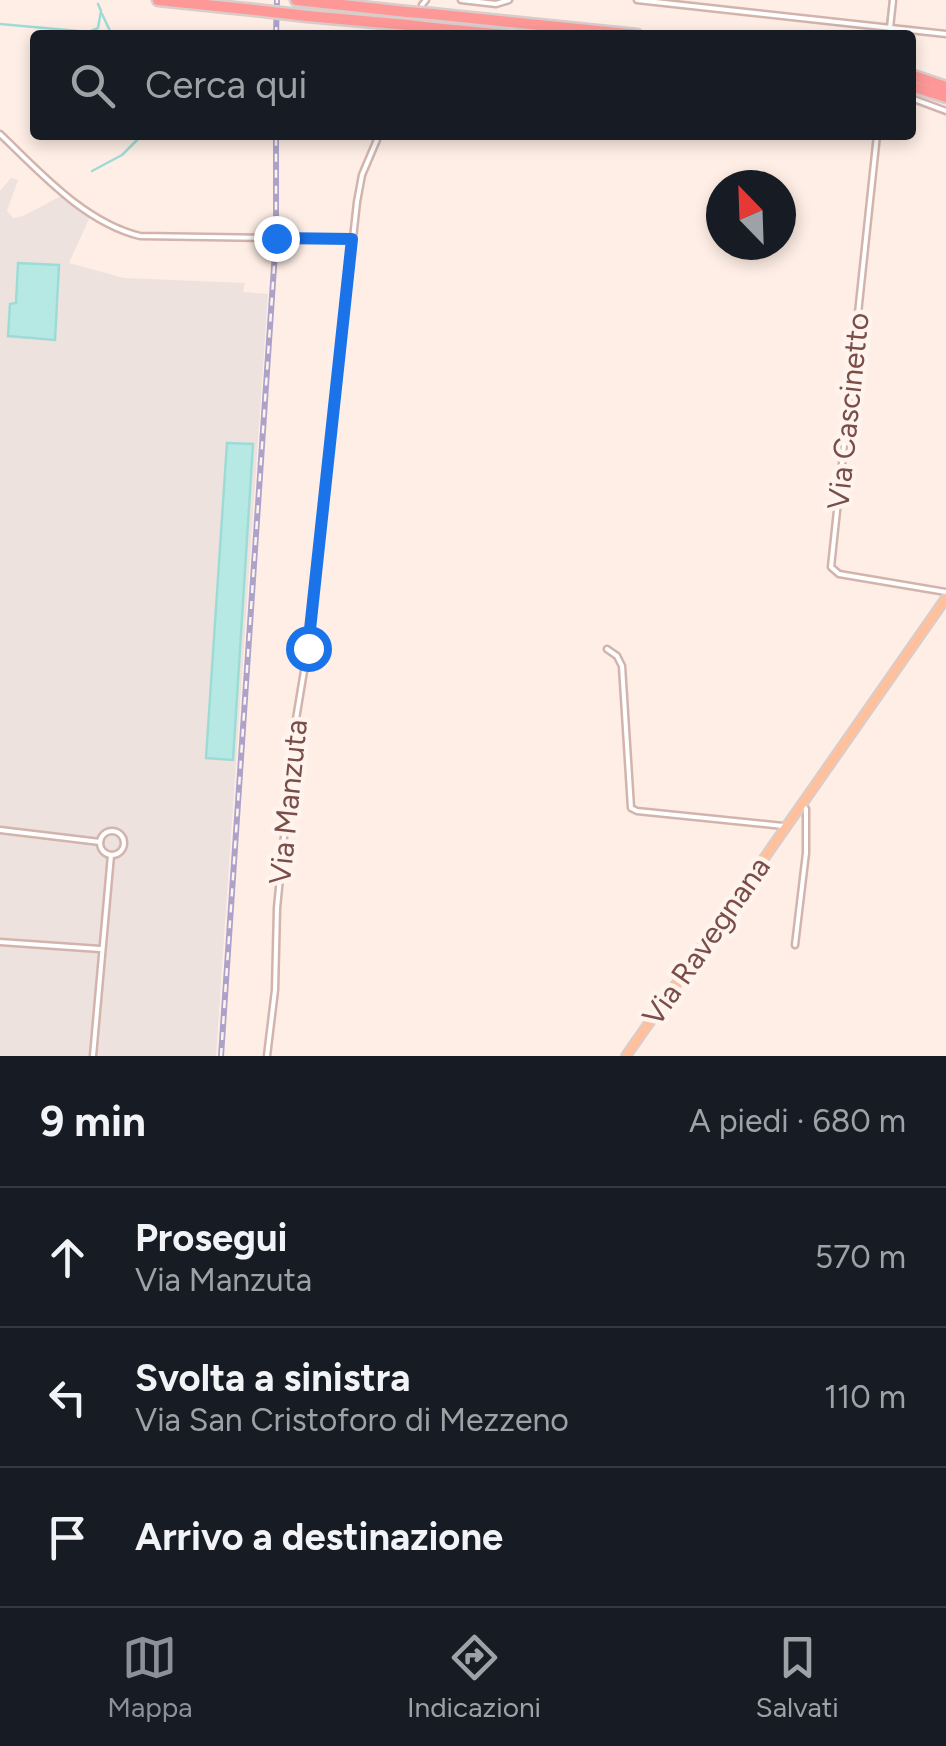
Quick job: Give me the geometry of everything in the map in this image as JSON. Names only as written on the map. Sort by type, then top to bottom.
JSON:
[{"type":"highway","points":[[158,0],[455,30]]},
{"type":"highway","points":[[296,0],[588,30]]},
{"type":"highway","points":[[916,77],[946,87]]},
{"type":"highway","points":[[916,88],[946,98]]},
{"type":"main road","name":"Via Ravegnana","points":[[626,1056],[946,595]]},
{"type":"street","points":[[420,30],[426,0]]},
{"type":"street","points":[[461,0],[496,4],[509,0]]},
{"type":"street","points":[[637,0],[909,30]]},
{"type":"street","points":[[890,28],[893,0]]},
{"type":"street","points":[[916,31],[946,34]]},
{"type":"street","points":[[916,100],[946,111]]},
{"type":"street","points":[[0,134],[80,207],[124,232],[140,236],[352,239]]},
{"type":"street","name":"Via Manzuta","points":[[268,1056],[277,908],[295,726],[308,648],[352,239],[358,189],[377,140]]},
{"type":"street","name":"Via Cascinetto","points":[[876,140],[831,567],[839,574],[946,595]]},
{"type":"street","name":"Via Ravegnana","points":[[607,649],[622,666],[631,808],[637,812],[786,826]]},
{"type":"street","name":"Via Ravegnana","points":[[795,945],[806,853],[806,809],[802,804]]},
{"type":"street","points":[[0,830],[100,842]]},
{"type":"street","points":[[110,830],[121,834],[123,848],[111,855],[100,842],[110,830]]},
{"type":"street","points":[[93,1056],[111,855]]},
{"type":"street","points":[[0,942],[102,950]]},
{"type":"shaded area","points":[[11,178],[18,180],[7,211],[13,218],[63,195],[90,217],[69,263],[124,278],[245,283],[243,292],[268,294],[216,1056],[0,1056],[0,191]]},
{"type":"water","points":[[18,263],[59,265],[55,340],[8,336],[10,304],[16,303]]},
{"type":"water","points":[[227,443],[253,444],[233,760],[206,758]]},
{"type":"waterway","points":[[887,30],[890,0]]},
{"type":"waterway","points":[[94,30],[98,28],[101,11],[98,4]]},
{"type":"waterway","points":[[102,14],[110,30]]},
{"type":"waterway","points":[[0,24],[67,30]]},
{"type":"waterway","points":[[92,171],[122,155],[137,140]]},
{"type":"railway","points":[[276,30],[277,0]]},
{"type":"railway","points":[[221,1056],[276,237],[276,140]]},
{"type":"route","points":[[276,238],[352,239],[308,648]]}]
